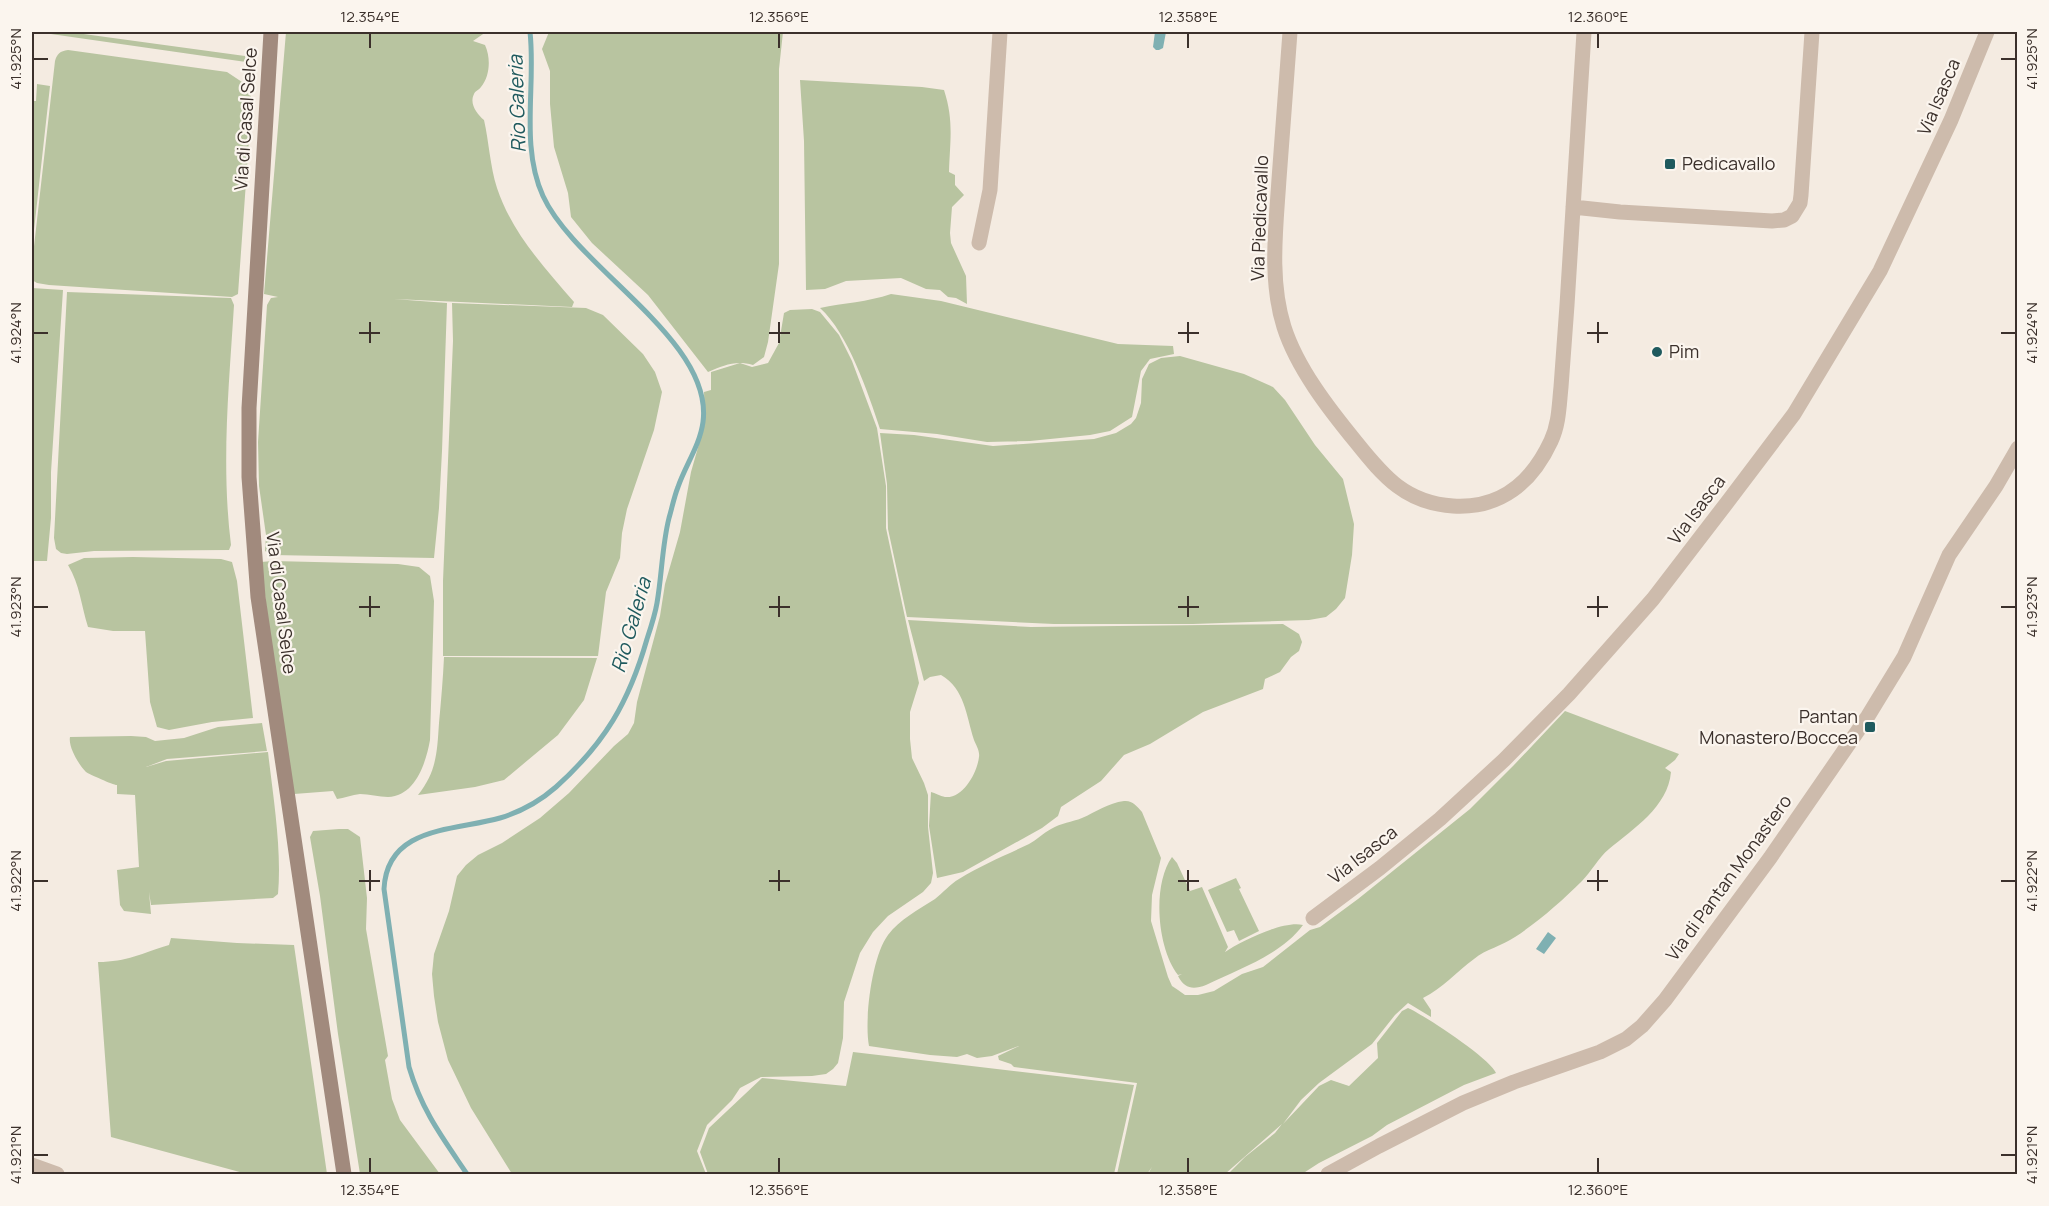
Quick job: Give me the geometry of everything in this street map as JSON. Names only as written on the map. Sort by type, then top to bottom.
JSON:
[{"type":"main road","name":"Via di Casal Selce","points":[[271,32],[250,387],[249,477],[252,539],[258,597],[344,1174]]},
{"type":"street","points":[[978,243],[990,190],[1000,32]]},
{"type":"street","name":"Via Piedicavallo","points":[[1290,32],[1275,243],[1277,290],[1284,325],[1297,355],[1334,415],[1376,466],[1408,494],[1422,501],[1459,506],[1482,504],[1497,499],[1529,477],[1541,460],[1558,423],[1584,32]]},
{"type":"street","points":[[1573,207],[1741,220],[1779,221],[1792,216],[1800,203],[1801,195],[1812,32]]},
{"type":"street","name":"Via Isasca","points":[[1313,918],[1414,840],[1504,760],[1569,694],[1653,599],[1729,500],[1794,414],[1880,271],[1951,120],[1987,32]]},
{"type":"street","name":"Via di Pantan Monastero","points":[[1328,1174],[1463,1103],[1508,1084],[1600,1052],[1626,1039],[1642,1026],[1665,1000],[1770,858],[1868,716],[1909,648],[1949,555],[1996,486],[2018,448]]},
{"type":"street","points":[[32,1165],[57,1174]]},
{"type":"green space","points":[[37,32],[69,32],[245,56],[246,62]]},
{"type":"green space","points":[[286,32],[486,32],[473,41],[485,45],[489,61],[486,78],[472,101],[476,112],[484,120],[497,188],[520,235],[574,302],[572,307],[394,299],[447,303],[442,451],[434,558],[272,555],[265,551],[266,535],[259,486],[258,442],[267,305],[271,298],[278,297],[264,294]]},
{"type":"green space","points":[[549,32],[783,32],[779,69],[779,264],[768,342],[764,357],[753,365],[730,364],[708,372],[648,295],[592,243],[571,217],[568,193],[554,147],[550,71],[542,49]]},
{"type":"green space","points":[[68,50],[227,72],[248,86],[251,97],[250,126],[238,294],[232,297],[49,285],[32,280],[55,61],[59,53]]},
{"type":"green space","points":[[800,80],[944,90],[950,121],[949,172],[955,175],[955,185],[964,195],[952,207],[951,243],[966,276],[967,304],[956,298],[948,297],[940,290],[926,289],[901,278],[846,281],[825,289],[806,290],[804,141]]},
{"type":"green space","points":[[37,84],[50,86],[32,248],[32,101],[36,101]]},
{"type":"green space","points":[[32,288],[63,290],[47,561],[32,561]]},
{"type":"green space","points":[[67,292],[231,298],[234,305],[226,455],[231,545],[229,550],[94,551],[67,554],[56,549],[54,538]]},
{"type":"green space","points":[[891,294],[941,301],[1118,344],[1173,346],[1174,354],[1150,359],[1141,371],[1132,417],[1110,431],[1030,441],[987,442],[937,434],[880,429],[863,381],[848,348],[840,332],[820,308]]},
{"type":"green space","points":[[452,303],[586,308],[603,315],[643,354],[655,372],[662,392],[654,430],[627,509],[620,558],[606,592],[598,656],[443,656],[443,581],[453,341]]},
{"type":"green space","points":[[812,309],[820,312],[839,335],[852,361],[877,428],[886,486],[886,528],[919,683],[910,712],[910,739],[912,758],[928,795],[928,827],[933,873],[931,883],[923,892],[888,916],[873,932],[860,953],[844,1002],[843,1038],[838,1063],[826,1074],[761,1077],[740,1088],[732,1100],[707,1125],[697,1151],[706,1174],[512,1174],[471,1108],[448,1060],[438,1022],[432,974],[434,954],[449,911],[457,876],[478,855],[502,843],[540,818],[569,793],[628,734],[634,723],[637,702],[660,616],[665,584],[680,532],[691,472],[705,423],[704,392],[711,390],[711,372],[740,363],[752,367],[768,363],[779,343],[784,313],[790,310]]},
{"type":"green space","points":[[1180,356],[1244,374],[1273,387],[1343,479],[1354,524],[1345,598],[1336,609],[1326,617],[1309,620],[1193,624],[1054,624],[907,617],[888,529],[887,484],[880,433],[914,435],[993,446],[1094,439],[1116,433],[1136,418],[1141,403],[1142,379],[1149,364],[1161,358]]},
{"type":"green space","points":[[84,558],[221,559],[232,562],[237,581],[253,718],[212,722],[169,730],[157,727],[150,702],[145,631],[113,631],[88,627],[78,588],[68,565]]},
{"type":"green space","points":[[261,562],[398,564],[419,567],[430,576],[434,601],[430,740],[426,758],[418,776],[406,791],[388,797],[360,794],[337,799],[333,791],[294,794],[274,671]]},
{"type":"green space","points":[[908,620],[1031,627],[1283,624],[1299,634],[1302,642],[1299,651],[1291,657],[1280,672],[1265,679],[1263,689],[1203,712],[1150,744],[1124,755],[1101,781],[1061,807],[1058,816],[1042,828],[963,872],[937,878],[929,826],[931,792],[945,797],[958,794],[972,777],[979,753],[964,703],[955,688],[941,675],[924,681]]},
{"type":"green space","points":[[444,657],[597,658],[584,700],[558,735],[504,780],[475,787],[418,795],[429,778],[435,761]]},
{"type":"green space","points":[[1565,711],[1679,754],[1665,768],[1671,772],[1663,796],[1648,816],[1605,853],[1582,881],[1550,911],[1515,937],[1467,964],[1437,990],[1423,998],[1431,1010],[1431,1017],[1408,1003],[1395,1015],[1372,1044],[1319,1083],[1301,1100],[1283,1124],[1319,1086],[1331,1080],[1349,1086],[1378,1058],[1377,1043],[1402,1011],[1408,1008],[1470,1048],[1496,1073],[1464,1085],[1387,1125],[1372,1136],[1302,1174],[1228,1174],[1275,1133],[1282,1124],[1225,1174],[1148,1174],[1152,1167],[1147,1174],[1117,1174],[1137,1083],[1014,1067],[999,1060],[998,1056],[1019,1046],[992,1056],[977,1058],[967,1054],[957,1057],[930,1055],[869,1046],[869,1005],[874,972],[882,945],[893,929],[967,874],[1029,844],[1055,827],[1118,802],[1129,801],[1142,812],[1161,858],[1152,895],[1151,921],[1168,977],[1172,986],[1185,995],[1198,995],[1214,991],[1242,974],[1263,967],[1310,930],[1320,927],[1358,899],[1470,809]]},
{"type":"green space","points":[[262,723],[267,751],[167,759],[146,767],[166,761],[268,752],[278,841],[278,894],[273,898],[151,905],[149,892],[151,914],[124,911],[120,905],[117,870],[139,867],[135,795],[117,794],[117,785],[86,772],[72,751],[70,737],[131,736],[146,737],[155,741],[184,738],[218,727]]},
{"type":"green space","points":[[348,829],[360,837],[367,898],[366,929],[388,1056],[385,1060],[392,1099],[400,1120],[440,1174],[360,1174],[310,837],[313,831]]},
{"type":"green space","points":[[1172,857],[1190,891],[1202,887],[1228,947],[1225,952],[1241,942],[1274,928],[1295,924],[1303,925],[1283,945],[1259,960],[1206,985],[1197,988],[1187,986],[1178,976],[1182,974],[1178,975],[1165,949],[1160,916],[1162,883]]},
{"type":"green space","points":[[1236,878],[1259,931],[1239,941],[1234,930],[1227,932],[1208,890]]},
{"type":"green space","points":[[171,938],[294,945],[327,1174],[247,1174],[111,1137],[98,962],[126,959],[142,954],[169,945]]},
{"type":"green space","points":[[853,1052],[1134,1085],[1114,1174],[708,1174],[700,1152],[709,1128],[762,1078],[846,1086]]},
{"type":"water","points":[[1155,32],[1166,32],[1163,48],[1159,50],[1153,47]]},
{"type":"water","points":[[1548,932],[1556,938],[1544,954],[1536,949]]},
{"type":"waterway","name":"Rio Galeria","points":[[467,1174],[426,1110],[409,1067],[384,889],[388,868],[397,853],[410,842],[444,830],[500,818],[537,801],[573,771],[602,737],[623,702],[640,662],[656,608],[669,518],[681,479],[699,439],[703,422],[701,392],[687,362],[666,333],[583,250],[560,223],[543,196],[536,177],[530,136],[530,32]]},
{"type":"place","name":"Pedicavallo","points":[[1670,164]]},
{"type":"place","name":"Pim","points":[[1657,352]]},
{"type":"place","name":"Pantan Monastero/Boccea","points":[[1870,727]]}]
